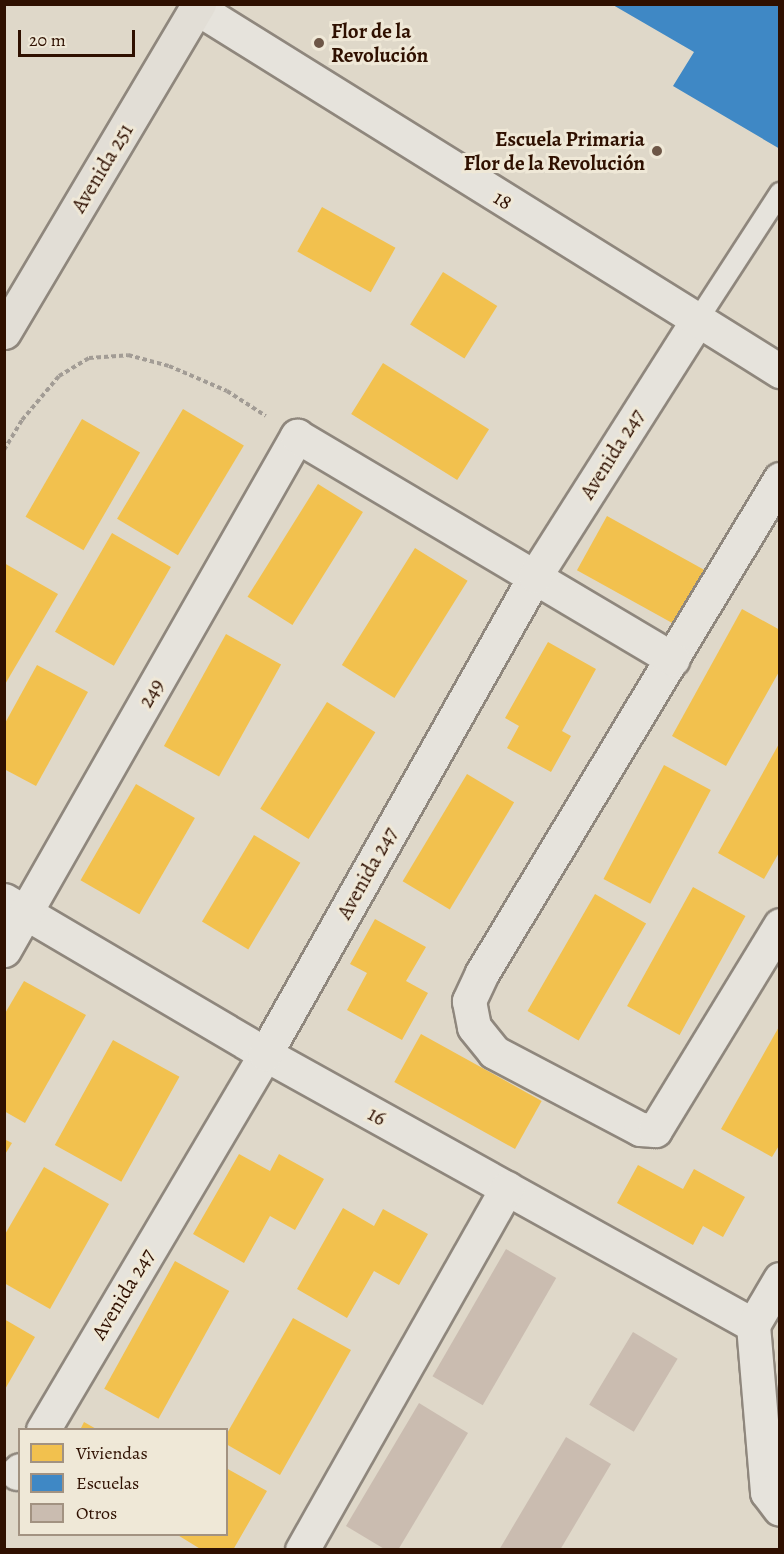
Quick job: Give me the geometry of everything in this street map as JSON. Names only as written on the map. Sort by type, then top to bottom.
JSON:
[{"type":"main road","name":"Avenida 251","points":[[4,332],[198,6]]},
{"type":"street","name":"18","points":[[198,6],[696,321],[780,371]]},
{"type":"street","name":"Avenida 247","points":[[44,1428],[266,1054],[535,576],[696,321]]},
{"type":"street","points":[[297,436],[673,659]]},
{"type":"street","name":"249","points":[[4,950],[15,906],[297,436]]},
{"type":"street","points":[[780,479],[482,973],[470,1001],[474,1027],[494,1052],[640,1129],[655,1130],[780,925]]},
{"type":"street","name":"16","points":[[15,906],[266,1054],[753,1325]]},
{"type":"street","points":[[302,1550],[507,1188]]},
{"type":"street","points":[[780,1279],[753,1325],[767,1492],[780,1509]]},
{"type":"lane","points":[[696,321],[780,193]]},
{"type":"path","points":[[4,450],[22,420],[59,376],[88,358],[128,355],[169,366],[227,391],[297,436]]},
{"type":"building: Viviendas","points":[[322,207],[395,248],[371,292],[297,252]]},
{"type":"building: Viviendas","points":[[443,272],[497,306],[464,358],[410,325]]},
{"type":"building: Viviendas","points":[[383,363],[489,429],[457,480],[351,414]]},
{"type":"building: Viviendas","points":[[183,409],[244,446],[178,555],[117,519]]},
{"type":"building: Viviendas","points":[[82,419],[140,452],[84,550],[26,517]]},
{"type":"building: Viviendas","points":[[318,484],[363,512],[292,625],[248,597]]},
{"type":"building: Viviendas","points":[[607,516],[705,570],[675,625],[577,570]]},
{"type":"building: Viviendas","points":[[112,533],[171,567],[114,666],[55,632]]},
{"type":"building: Viviendas","points":[[415,548],[468,581],[394,698],[342,665]]},
{"type":"building: Viviendas","points":[[4,563],[58,594],[4,686]]},
{"type":"building: Viviendas","points":[[742,609],[780,630],[780,670],[726,766],[672,736]]},
{"type":"building: Viviendas","points":[[226,634],[281,665],[219,776],[164,746]]},
{"type":"building: Viviendas","points":[[548,642],[596,669],[562,731],[571,736],[551,772],[507,748],[519,726],[505,718]]},
{"type":"building: Viviendas","points":[[37,665],[88,692],[36,786],[4,769],[4,725]]},
{"type":"building: Viviendas","points":[[327,702],[375,732],[309,839],[260,809]]},
{"type":"building: Viviendas","points":[[780,742],[780,851],[764,879],[718,853]]},
{"type":"building: Viviendas","points":[[664,765],[711,790],[650,904],[603,879]]},
{"type":"building: Viviendas","points":[[467,774],[514,802],[450,909],[403,881]]},
{"type":"building: Viviendas","points":[[136,784],[195,818],[139,914],[80,880]]},
{"type":"building: Viviendas","points":[[254,835],[300,863],[248,949],[202,922]]},
{"type":"building: Viviendas","points":[[693,887],[745,916],[680,1035],[627,1006]]},
{"type":"building: Viviendas","points":[[595,894],[646,923],[579,1040],[528,1011]]},
{"type":"building: Viviendas","points":[[375,919],[426,947],[406,981],[428,993],[402,1040],[347,1010],[367,973],[350,964]]},
{"type":"building: Viviendas","points":[[24,981],[86,1015],[25,1123],[4,1111],[4,1015]]},
{"type":"building: Viviendas","points":[[780,1025],[780,1144],[772,1157],[721,1129]]},
{"type":"building: Viviendas","points":[[421,1034],[542,1101],[515,1149],[394,1082]]},
{"type":"building: Viviendas","points":[[113,1040],[179,1077],[121,1182],[55,1145]]},
{"type":"building: Viviendas","points":[[4,1139],[12,1143],[4,1156]]},
{"type":"building: Viviendas","points":[[239,1154],[270,1171],[279,1154],[324,1179],[295,1230],[270,1216],[244,1263],[193,1234]]},
{"type":"building: Viviendas","points":[[638,1165],[683,1189],[694,1169],[745,1197],[723,1237],[703,1226],[693,1245],[617,1203]]},
{"type":"building: Viviendas","points":[[44,1167],[109,1204],[50,1309],[4,1283],[4,1236]]},
{"type":"building: Viviendas","points":[[343,1208],[374,1226],[383,1209],[428,1234],[399,1285],[374,1271],[347,1318],[297,1289]]},
{"type":"building: Viviendas","points":[[175,1261],[229,1291],[158,1419],[104,1389]]},
{"type":"building: Viviendas","points":[[293,1318],[351,1350],[280,1475],[228,1445],[228,1432]]},
{"type":"building: Viviendas","points":[[4,1319],[35,1337],[4,1391]]},
{"type":"building: Viviendas","points":[[84,1422],[94,1428],[81,1428]]},
{"type":"building: Viviendas","points":[[228,1469],[267,1491],[233,1550],[202,1550],[179,1536],[228,1536]]},
{"type":"building: Escuelas","points":[[613,5],[780,5],[780,149],[673,86],[694,52]]},
{"type":"building: Otros","points":[[506,1249],[556,1278],[483,1405],[432,1376]]},
{"type":"building: Otros","points":[[633,1332],[678,1359],[634,1432],[589,1405]]},
{"type":"building: Otros","points":[[419,1403],[468,1433],[398,1550],[386,1550],[346,1526]]},
{"type":"building: Otros","points":[[566,1437],[611,1464],[560,1550],[499,1550]]},
{"type":"place","name":"Flor de la Revolución","points":[[319,43]]},
{"type":"place","name":"Escuela Primaria Flor de la Revolución","points":[[657,151]]}]
